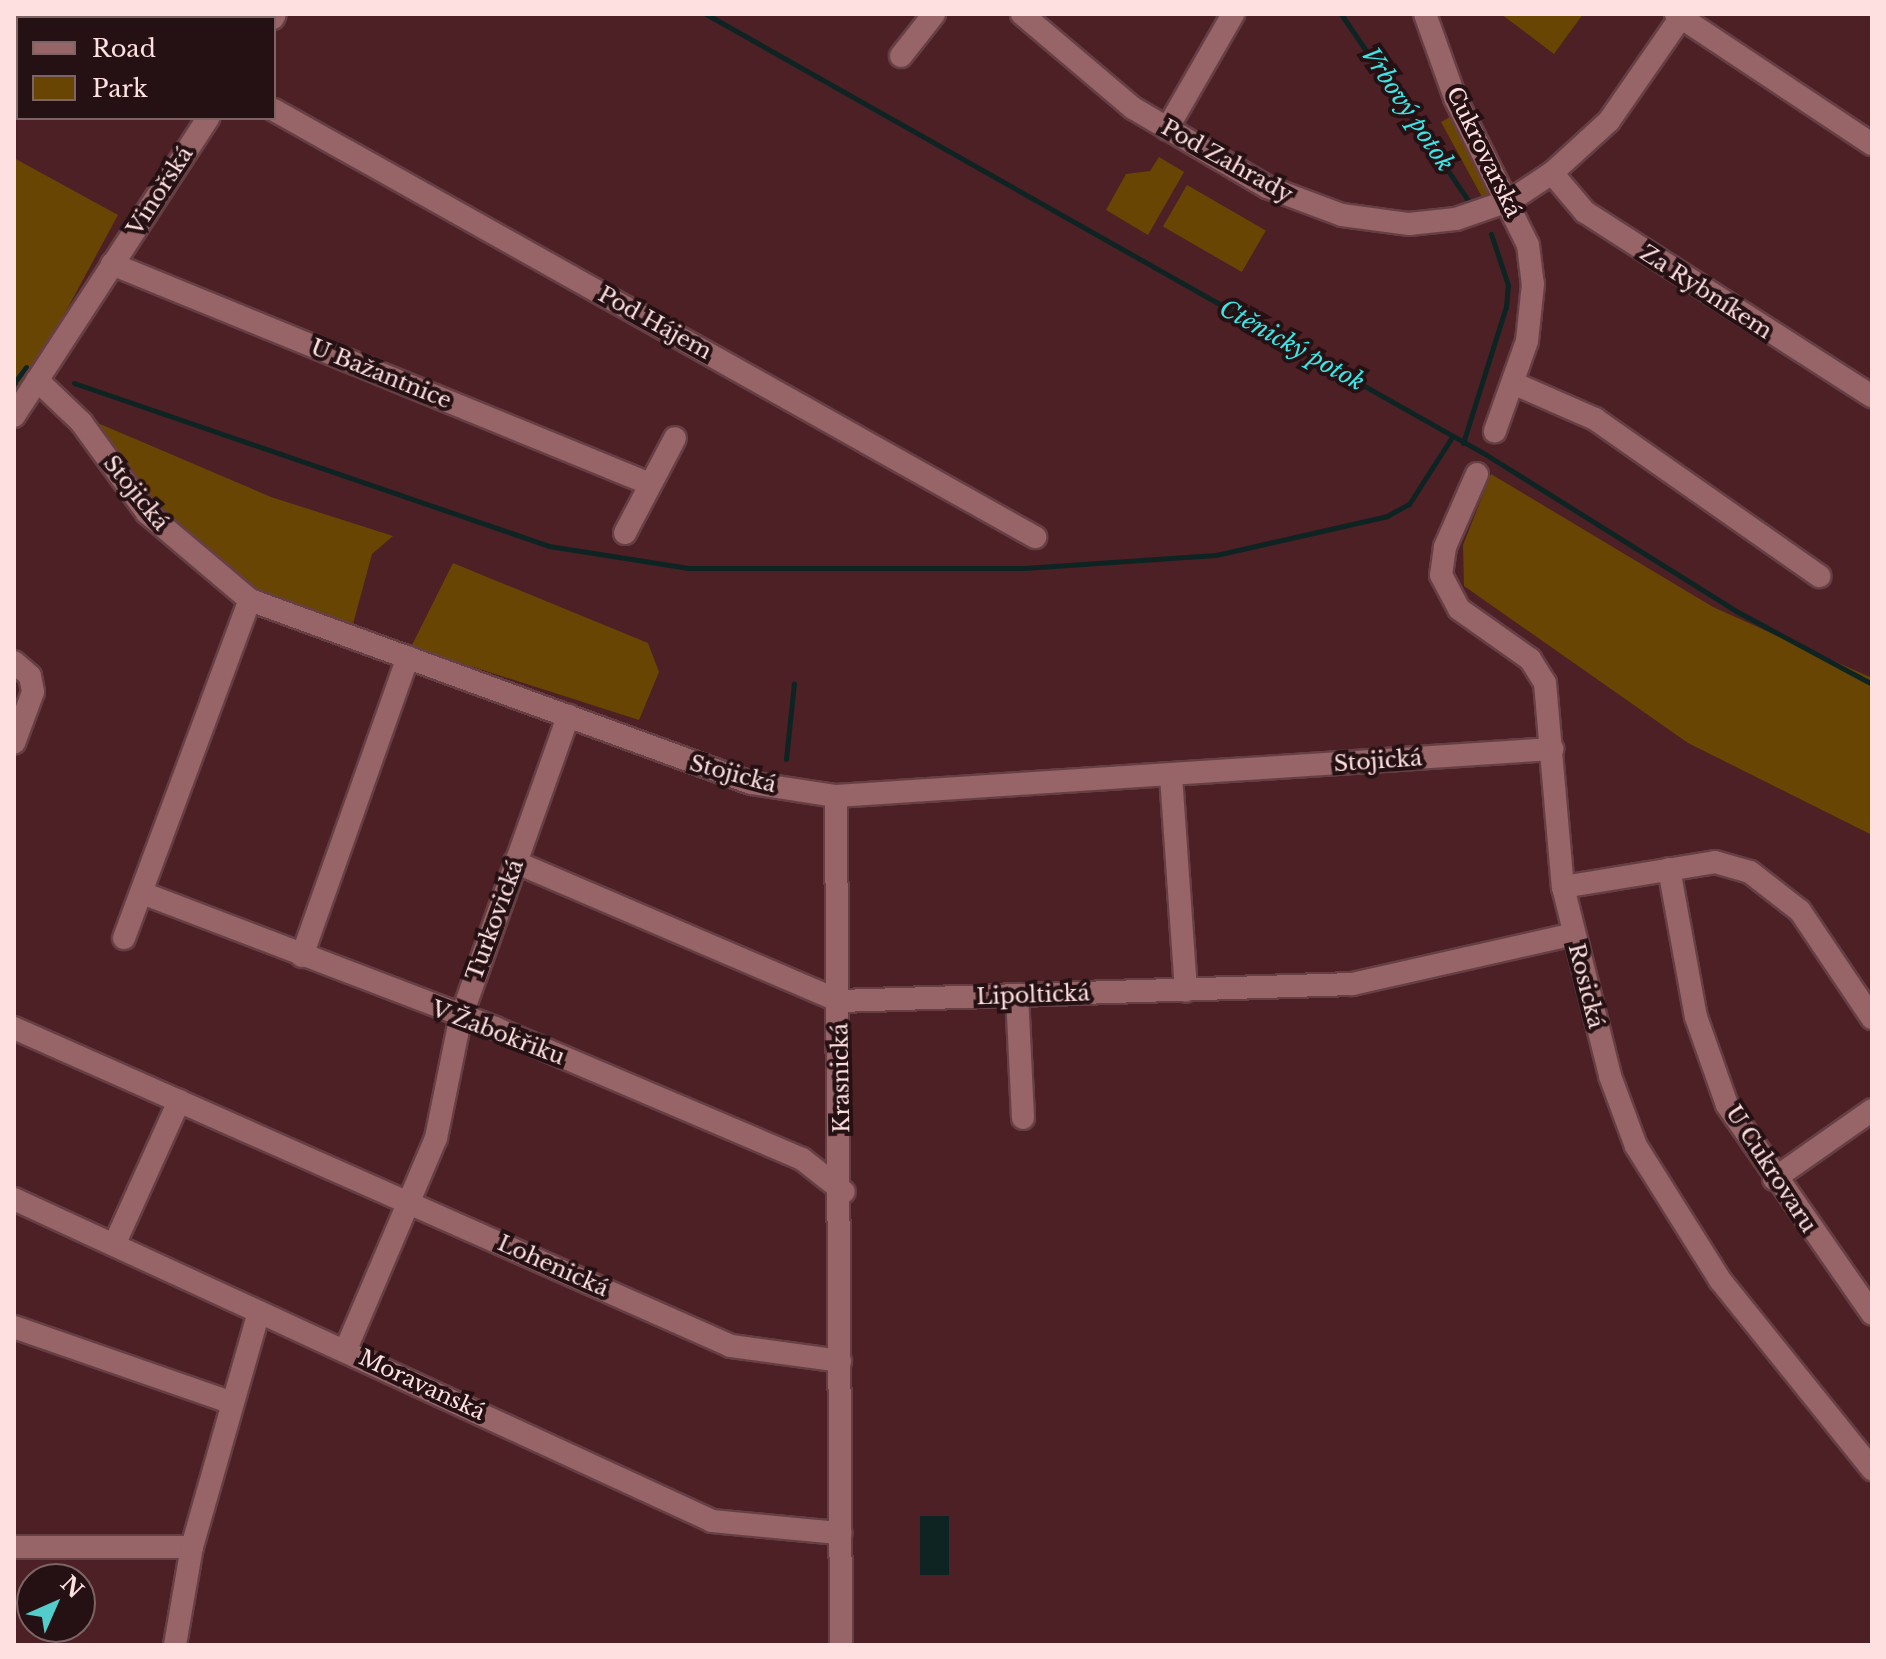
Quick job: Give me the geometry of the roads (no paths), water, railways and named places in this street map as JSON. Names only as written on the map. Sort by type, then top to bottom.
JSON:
[{"type":"street","points":[[901,56],[934,14]]},
{"type":"street","name":"Pod Zahrady","points":[[1022,14],[1096,81],[1167,129],[1267,187],[1373,222],[1436,224],[1511,200],[1552,173],[1609,121],[1680,15]]},
{"type":"street","points":[[1167,129],[1233,14]]},
{"type":"street","name":"Cukrovarská","points":[[1425,14],[1455,98],[1511,200],[1533,284],[1513,383],[1495,431]]},
{"type":"street","points":[[1680,15],[1872,144]]},
{"type":"street","name":"Pod Hájem","points":[[276,111],[1035,537]]},
{"type":"street","name":"Vinořská","points":[[14,416],[207,120]]},
{"type":"street","name":"Za Rybníkem","points":[[1552,173],[1585,212],[1872,396]]},
{"type":"street","name":"U Bažantnice","points":[[112,264],[650,484]]},
{"type":"street","name":"Stojická","points":[[37,380],[81,422],[147,513],[250,600],[751,783],[836,796],[1552,749]]},
{"type":"street","points":[[1513,383],[1595,419],[1819,576]]},
{"type":"street","points":[[625,533],[675,438]]},
{"type":"street","name":"Rosická","points":[[1477,474],[1442,556],[1443,585],[1459,609],[1538,671],[1552,749],[1563,887],[1610,1076],[1670,1208],[1872,1469]]},
{"type":"street","points":[[124,938],[250,600]]},
{"type":"street","points":[[302,956],[408,657]]},
{"type":"street","points":[[14,662],[30,676],[33,692],[14,743]]},
{"type":"street","name":"Turkovická","points":[[346,1349],[411,1203],[436,1138],[460,1020],[568,716]]},
{"type":"street","points":[[1171,776],[1186,990]]},
{"type":"street","name":"Krasnická","points":[[836,796],[844,1192],[840,1361]]},
{"type":"street","name":"Lipoltická","points":[[515,862],[840,1001],[1352,984],[1573,934]]},
{"type":"street","points":[[1563,887],[1715,862],[1772,887],[1800,911],[1872,1018]]},
{"type":"street","name":"U Cukrovaru","points":[[1669,869],[1696,1017],[1727,1105],[1774,1179],[1869,1305]]},
{"type":"street","name":"V Žabokřiku","points":[[142,893],[802,1159],[844,1192]]},
{"type":"street","points":[[1017,995],[1023,1118]]},
{"type":"street","name":"Lohenická","points":[[14,1028],[731,1346],[840,1361]]},
{"type":"street","points":[[115,1243],[179,1101]]},
{"type":"street","points":[[1774,1179],[1872,1110]]},
{"type":"street","name":"Moravanská","points":[[14,1199],[346,1349],[712,1521],[840,1533]]},
{"type":"street","points":[[175,1645],[192,1547],[229,1402],[259,1312]]},
{"type":"street","points":[[14,1327],[229,1402]]},
{"type":"street","points":[[840,1361],[841,1645]]},
{"type":"street","points":[[14,1547],[192,1547]]},
{"type":"water","points":[[920,1516],[949,1516],[949,1575],[920,1575]]},
{"type":"waterway","name":"Ctěnický potok","points":[[706,14],[1485,454],[1736,611],[1872,684]]},
{"type":"waterway","name":"Vrbový potok","points":[[1341,14],[1472,206]]},
{"type":"waterway","name":"Vrbový potok","points":[[1463,443],[1506,307],[1508,285],[1491,234]]},
{"type":"waterway","points":[[14,383],[26,367]]},
{"type":"waterway","points":[[74,383],[549,546],[688,568],[1024,568],[1216,555],[1387,516],[1409,504],[1452,437]]},
{"type":"waterway","points":[[786,759],[794,683]]}]
